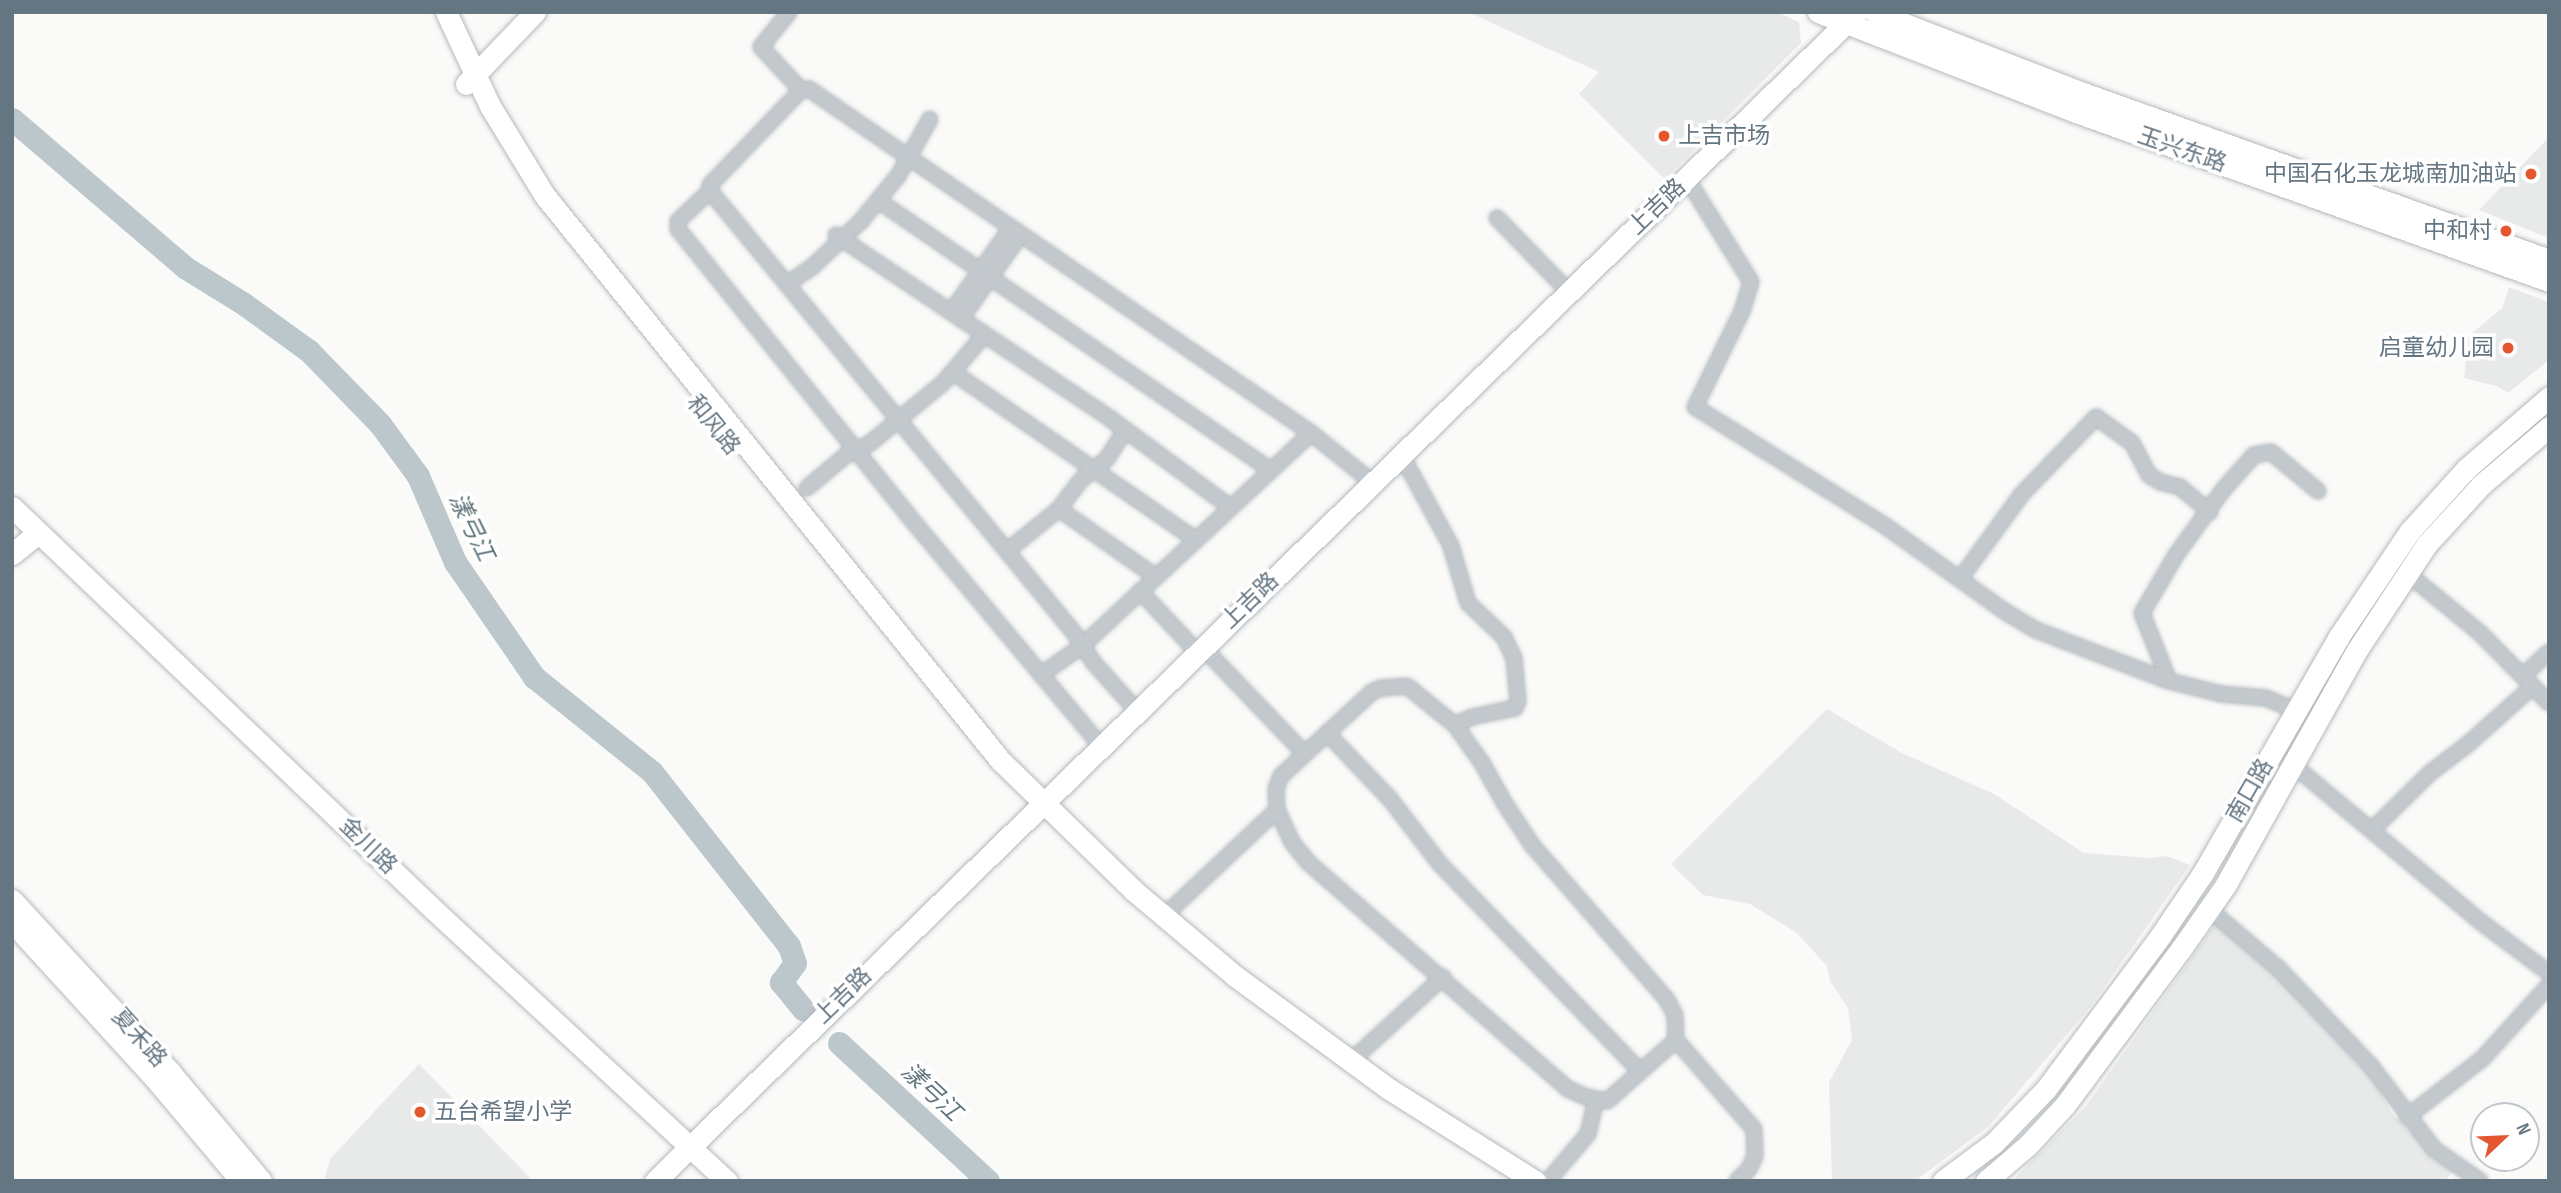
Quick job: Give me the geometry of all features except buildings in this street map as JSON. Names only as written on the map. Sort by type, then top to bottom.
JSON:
[{"type":"main road","name":"和风路","points":[[432,12],[470,80],[568,226],[1042,810]]},
{"type":"main road","name":"和风路","points":[[446,12],[470,80]]},
{"type":"main road","points":[[470,80],[535,12]]},
{"type":"main road","name":"玉兴东路","points":[[1818,12],[1854,21],[2076,112],[2549,281]]},
{"type":"main road","points":[[1854,21],[1875,12]]},
{"type":"main road","name":"玉兴东路","points":[[1875,12],[2082,93],[2549,260]]},
{"type":"main road","name":"上吉路","points":[[655,1181],[695,1151],[1042,810],[1408,467],[1694,190],[1854,21]]},
{"type":"main road","name":"上吉路","points":[[1042,810],[1137,711],[1205,655],[1372,482],[1854,21]]},
{"type":"main road","name":"南口路","points":[[1943,1181],[2018,1120],[2090,1033],[2203,873],[2356,608],[2416,523],[2466,469],[2549,397]]},
{"type":"main road","name":"南口路","points":[[1986,1181],[2028,1145],[2065,1105],[2209,909],[2357,650],[2407,573],[2463,503],[2549,427]]},
{"type":"main road","name":"金川路","points":[[12,507],[433,909],[727,1181]]},
{"type":"main road","points":[[12,554],[38,533]]},
{"type":"main road","points":[[1042,810],[1235,976],[1350,1062],[1535,1181]]},
{"type":"main road","points":[[1042,810],[1155,926],[1279,1027],[1382,1100],[1510,1181]]},
{"type":"main road","name":"夏禾路","points":[[12,900],[170,1072],[261,1181]]},
{"type":"main road","name":"夏禾路","points":[[12,922],[158,1082],[241,1181]]},
{"type":"main road","name":"上吉路","points":[[675,1181],[695,1151]]},
{"type":"street","points":[[789,12],[761,47],[801,90]]},
{"type":"street","points":[[1137,711],[1093,662],[1083,645],[1007,551],[710,191],[710,184],[801,90],[809,89],[1311,433],[1372,482]]},
{"type":"street","points":[[787,284],[879,201],[898,176],[930,119]]},
{"type":"street","points":[[839,238],[908,157]]},
{"type":"street","points":[[1694,190],[1751,282],[1743,309],[1695,407],[1884,525],[2036,630],[2169,681],[2221,694],[2266,698],[2295,711]]},
{"type":"street","points":[[710,191],[678,220],[678,229],[856,451],[1101,746]]},
{"type":"street","points":[[879,201],[1271,470]]},
{"type":"street","points":[[1497,218],[1569,292]]},
{"type":"street","points":[[956,316],[1016,231]]},
{"type":"street","points":[[839,238],[1125,430],[1230,507]]},
{"type":"street","points":[[807,488],[899,420],[954,373],[984,335]]},
{"type":"street","points":[[954,373],[1196,540]]},
{"type":"street","points":[[1960,579],[2022,494],[2096,417],[2132,443],[2149,475],[2160,482],[2180,487],[2210,512]]},
{"type":"street","points":[[1007,551],[1059,509],[1094,469],[1107,459],[1125,430]]},
{"type":"street","points":[[1041,675],[1083,645],[1311,433]]},
{"type":"street","points":[[2169,681],[2142,613],[2176,555],[2245,464],[2263,452],[2271,452],[2318,491]]},
{"type":"street","points":[[1408,467],[1451,546],[1468,603],[1504,637],[1514,658],[1518,705],[1511,710],[1472,717],[1455,726]]},
{"type":"street","points":[[1059,509],[1156,577]]},
{"type":"street","points":[[2407,573],[2480,634],[2549,703]]},
{"type":"street","points":[[1140,591],[1304,753]]},
{"type":"street","points":[[2372,830],[2430,773],[2468,744],[2528,681],[2549,652]]},
{"type":"street","points":[[1676,1040],[1607,1101],[1596,1100],[1567,1088],[1443,977],[1308,862],[1292,842],[1277,810],[1278,782],[1286,770],[1373,692],[1389,686],[1407,687],[1455,726],[1482,763],[1532,845],[1667,1000],[1675,1015],[1676,1040],[1754,1129],[1755,1156],[1749,1169],[1737,1181]]},
{"type":"street","points":[[1327,733],[1390,799],[1440,864],[1640,1071]]},
{"type":"street","points":[[2292,764],[2481,922],[2549,973]]},
{"type":"street","points":[[1164,916],[1277,810]]},
{"type":"street","points":[[2209,909],[2279,969],[2371,1066],[2407,1117],[2434,1149],[2480,1181]]},
{"type":"street","points":[[1350,1062],[1443,977]]},
{"type":"street","points":[[2407,1117],[2483,1058],[2549,985]]},
{"type":"street","points":[[1548,1181],[1588,1134],[1596,1100]]},
{"type":"shaded area","name":"上吉市场","points":[[1468,12],[1776,12],[1799,22],[1801,43],[1665,179],[1579,94],[1599,72]]},
{"type":"shaded area","name":"中国石化玉龙城南加油站","points":[[2549,137],[2549,238],[2479,210]]},
{"type":"shaded area","name":"启童幼儿园","points":[[2509,287],[2549,302],[2549,360],[2508,393],[2496,386],[2464,378],[2469,336],[2502,308]]},
{"type":"shaded area","points":[[1827,709],[1902,753],[1994,794],[2084,853],[2150,858],[2167,856],[2190,865],[2091,1006],[1989,1126],[1915,1181],[1832,1181],[1829,1082],[1852,1040],[1848,1008],[1830,981],[1827,966],[1797,933],[1750,904],[1703,895],[1671,864]]},
{"type":"shaded area","points":[[2217,922],[2279,975],[2375,1082],[2392,1114],[2453,1171],[2445,1181],[2012,1181],[2085,1107]]},
{"type":"shaded area","name":"五台希望小学","points":[[419,1064],[533,1181],[324,1181],[330,1159]]},
{"type":"waterway","name":"漾弓江","points":[[12,119],[186,268],[244,304],[309,351],[380,424],[418,476],[455,562],[534,677],[652,772],[789,946],[795,963],[781,982],[803,1009]]},
{"type":"waterway","name":"漾弓江","points":[[839,1043],[988,1181]]},
{"type":"place","name":"上吉市场","points":[[1664,136]]},
{"type":"place","name":"中国石化玉龙城南加油站","points":[[2531,174]]},
{"type":"place","name":"中和村","points":[[2506,231]]},
{"type":"place","name":"启童幼儿园","points":[[2508,348]]},
{"type":"place","name":"五台希望小学","points":[[420,1112]]}]
